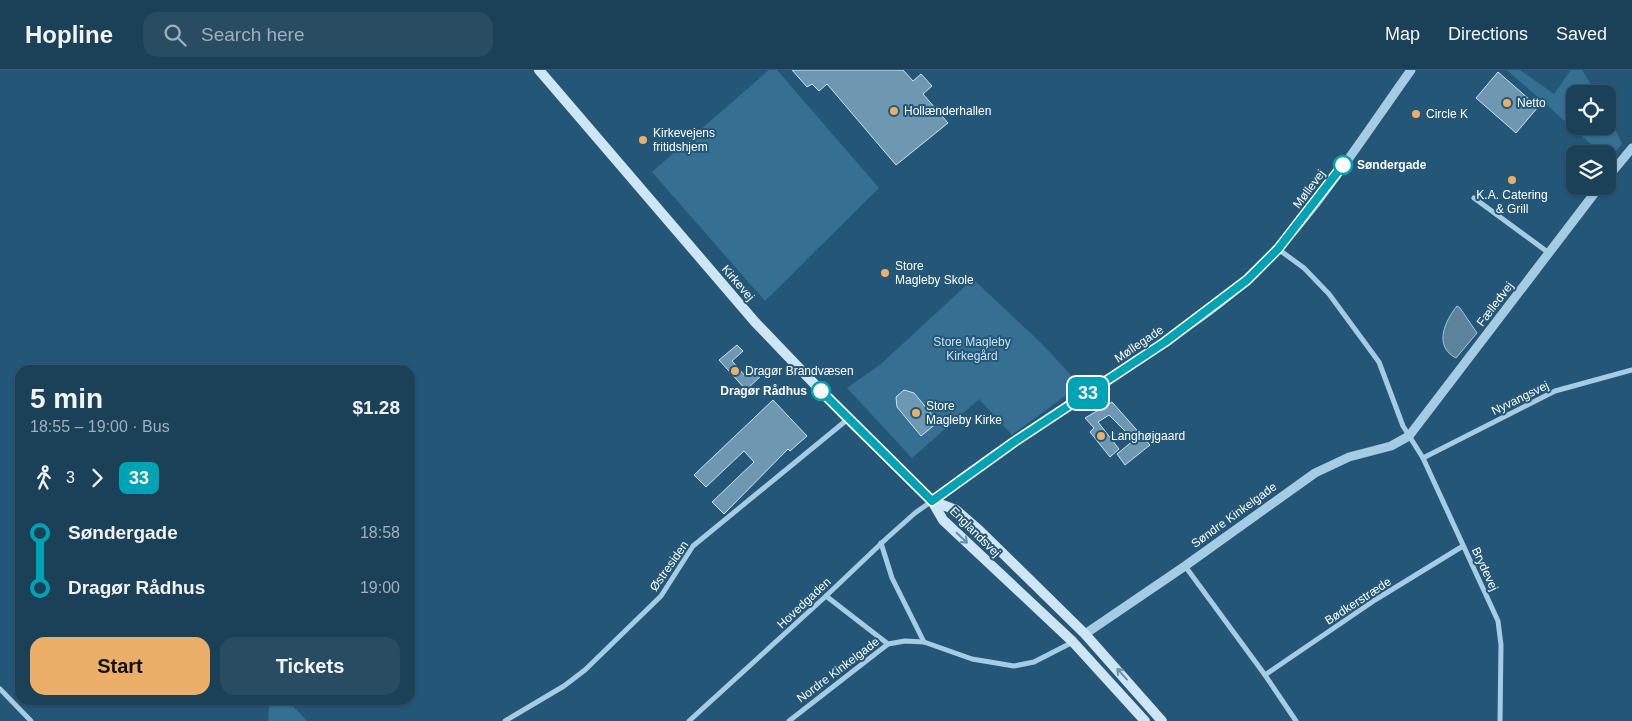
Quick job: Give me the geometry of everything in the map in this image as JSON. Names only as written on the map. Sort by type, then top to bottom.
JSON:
[{"type":"main road","name":"Kirkevej","points":[[539,70],[755,322],[848,420],[932,501]]},
{"type":"main road","name":"Englandsvej","points":[[932,501],[956,510],[974,525],[1085,634],[1162,721]]},
{"type":"main road","name":"Englandsvej","points":[[932,501],[943,520],[1073,642],[1145,721]]},
{"type":"street","name":"Møllevej","points":[[1278,249],[1315,203],[1411,70]]},
{"type":"street","points":[[1616,167],[1632,148]]},
{"type":"street","name":"Fælledvej","points":[[1409,436],[1593,195]]},
{"type":"street","points":[[1474,198],[1549,253]]},
{"type":"street","points":[[1278,249],[1304,268],[1329,294],[1369,346],[1386,378],[1403,426],[1409,436]]},
{"type":"street","name":"Møllegade","points":[[932,501],[1014,442],[1199,317],[1247,280],[1278,249]]},
{"type":"street","name":"Nyvangsvej","points":[[1423,458],[1555,391],[1632,370]]},
{"type":"street","name":"Østresiden","points":[[505,721],[564,686],[585,670],[661,596],[693,546],[848,420]]},
{"type":"street","name":"Brydevej","points":[[1409,436],[1423,458],[1498,620],[1500,644],[1500,721]]},
{"type":"street","name":"Søndre Kinkelgade","points":[[1085,634],[1185,566],[1315,473],[1349,457],[1391,446],[1409,436]]},
{"type":"street","name":"Hovedgaden","points":[[692,720],[880,544],[914,513],[932,501]]},
{"type":"street","points":[[880,544],[892,578],[924,642]]},
{"type":"street","name":"Bødkerstræde","points":[[1265,674],[1375,600],[1464,546]]},
{"type":"street","points":[[1185,566],[1265,674],[1296,721]]},
{"type":"street","points":[[826,596],[888,644]]},
{"type":"street","name":"Nordre Kinkelgade","points":[[789,721],[888,644],[905,641],[924,642],[972,659],[1014,666],[1034,662],[1073,642]]},
{"type":"street","points":[[0,689],[15,704]]},
{"type":"street","points":[[16,705],[31,721]]},
{"type":"green space","points":[[769,70],[777,70],[879,188],[765,301],[652,172]]},
{"type":"green space","points":[[1507,70],[1520,70],[1554,94],[1571,70],[1582,70],[1591,85],[1566,85],[1566,122]]},
{"type":"green space","points":[[1616,131],[1622,144],[1616,151],[1616,145],[1592,145],[1581,135],[1616,135]]},
{"type":"green space","name":"Store Magleby Kirkegård","points":[[973,279],[1043,345],[1080,385],[1012,435],[979,399],[912,458],[847,388],[881,364]]},
{"type":"green space","points":[[270,705],[292,705],[307,721],[268,721]]},
{"type":"shaded area","points":[[1457,306],[1477,333],[1456,358],[1445,347],[1443,333]]},
{"type":"building","name":"Hollænderhallen","points":[[792,70],[903,70],[913,81],[921,74],[932,86],[923,94],[948,123],[896,165],[827,84],[819,91],[812,84],[807,87]]},
{"type":"building","name":"Netto","points":[[1498,72],[1538,107],[1516,133],[1476,98]]},
{"type":"building","name":"Dragør Brandvæsen","points":[[737,345],[743,351],[732,361],[746,377],[757,367],[763,374],[746,390],[719,360]]},
{"type":"building","name":"Store Magleby Kirke","points":[[904,390],[914,393],[938,422],[921,436],[897,407],[896,397]]},
{"type":"building","name":"Dragør Rådhus","points":[[773,400],[807,436],[790,451],[788,449],[724,514],[712,502],[754,462],[744,451],[706,487],[694,475]]},
{"type":"building","name":"Langhøjgaard","points":[[1112,402],[1150,445],[1125,465],[1117,454],[1134,440],[1109,415],[1098,422],[1119,449],[1110,457],[1090,432],[1094,428],[1085,418]]},
{"type":"bus line","name":"33","points":[[821,391],[848,420],[932,501],[1014,442],[1165,342],[1247,280],[1278,249],[1343,165]]},
{"type":"place","name":"Netto","points":[[1507,103]]},
{"type":"place","name":"Hollænderhallen","points":[[894,111]]},
{"type":"place","name":"Circle K","points":[[1416,114]]},
{"type":"place","name":"Kirkevejens fritidshjem","points":[[643,140]]},
{"type":"place","name":"Søndergade","points":[[1343,165]]},
{"type":"place","name":"K.A. Catering & Grill","points":[[1512,180]]},
{"type":"place","name":"Store Magleby Skole","points":[[885,273]]},
{"type":"place","name":"Dragør Brandvæsen","points":[[735,371]]},
{"type":"place","name":"Dragør Rådhus","points":[[821,391]]},
{"type":"place","name":"Store Magleby Kirke","points":[[916,413]]},
{"type":"place","name":"Langhøjgaard","points":[[1101,436]]}]
